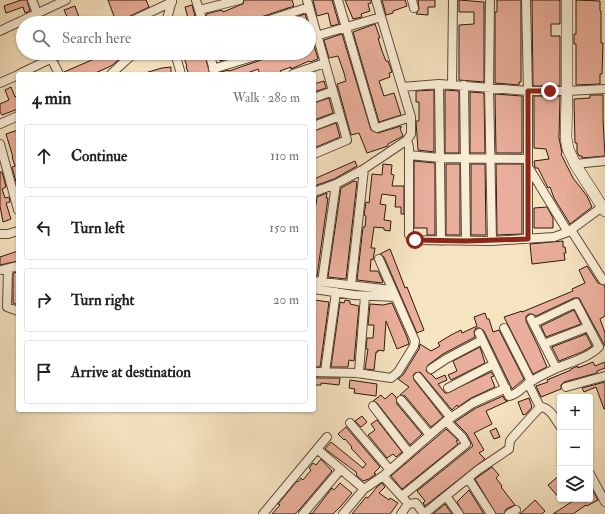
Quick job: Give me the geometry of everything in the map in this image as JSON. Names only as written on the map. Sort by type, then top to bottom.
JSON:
[{"type":"street","points":[[32,0],[37,13]]},
{"type":"street","points":[[32,16],[66,0]]},
{"type":"street","points":[[196,0],[201,16]]},
{"type":"street","points":[[199,10],[239,0]]},
{"type":"street","points":[[338,0],[374,126],[377,128],[411,117]]},
{"type":"street","points":[[316,191],[336,184],[364,169],[407,140],[411,134],[411,117],[376,0]]},
{"type":"street","points":[[452,85],[453,0]]},
{"type":"street","points":[[490,0],[489,87],[492,241]]},
{"type":"street","points":[[526,0],[528,91],[528,239]]},
{"type":"street","points":[[407,140],[409,147],[409,235],[415,240],[492,241],[554,237],[570,231],[604,208],[575,164],[568,149],[566,138],[567,0]]},
{"type":"street","points":[[147,16],[172,1]]},
{"type":"street","points":[[168,16],[172,1]]},
{"type":"street","points":[[278,16],[308,4],[310,16]]},
{"type":"street","points":[[316,36],[381,17]]},
{"type":"street","points":[[0,31],[16,25]]},
{"type":"street","points":[[316,44],[325,63],[347,140],[316,153]]},
{"type":"street","points":[[22,72],[47,60]]},
{"type":"street","points":[[52,60],[58,72]]},
{"type":"street","points":[[113,72],[126,60]]},
{"type":"street","points":[[177,60],[180,72]]},
{"type":"street","points":[[211,60],[214,72],[246,60]]},
{"type":"street","points":[[299,72],[325,63]]},
{"type":"street","points":[[0,83],[16,75]]},
{"type":"street","points":[[402,87],[439,84],[528,91],[605,89]]},
{"type":"street","points":[[439,84],[441,241]]},
{"type":"street","points":[[464,85],[466,241]]},
{"type":"street","points":[[316,97],[332,91]]},
{"type":"street","points":[[316,125],[340,116]]},
{"type":"street","points":[[0,124],[16,117]]},
{"type":"street","points":[[0,144],[16,203]]},
{"type":"street","points":[[409,155],[440,158],[491,158],[528,163]]},
{"type":"street","points":[[575,164],[605,161]]},
{"type":"street","points":[[528,163],[570,231],[604,281]]},
{"type":"street","points":[[351,285],[364,169]]},
{"type":"street","points":[[336,184],[318,281],[351,285],[393,294]]},
{"type":"street","points":[[0,234],[3,235],[16,232]]},
{"type":"street","points":[[316,372],[357,373],[392,377],[398,372],[414,346],[415,341],[393,294],[379,259]]},
{"type":"street","points":[[16,266],[5,269],[7,307],[16,310]]},
{"type":"street","points":[[316,289],[365,296],[393,294]]},
{"type":"street","points":[[325,372],[336,292]]},
{"type":"street","points":[[357,373],[365,296]]},
{"type":"street","points":[[431,369],[462,350],[481,336],[508,394],[511,396],[518,393],[530,382],[556,368],[595,351],[599,347],[576,304],[532,321],[556,368]]},
{"type":"street","points":[[544,344],[588,327]]},
{"type":"street","points":[[504,328],[530,382],[540,407]]},
{"type":"street","points":[[448,388],[494,364]]},
{"type":"street","points":[[566,387],[605,376]]},
{"type":"street","points":[[402,496],[466,444],[418,377]]},
{"type":"street","points":[[343,514],[364,489],[383,476],[448,420],[473,403],[506,388]]},
{"type":"street","points":[[401,400],[430,435]]},
{"type":"street","points":[[373,406],[409,453]]},
{"type":"street","points":[[540,407],[544,407],[549,410],[557,422]]},
{"type":"street","points":[[401,514],[408,504],[416,503],[424,514],[468,478],[509,449],[512,438],[540,407]]},
{"type":"street","points":[[350,423],[390,470]]},
{"type":"street","points":[[263,514],[327,437]]},
{"type":"street","points":[[317,449],[364,489]]},
{"type":"street","points":[[303,514],[341,470]]},
{"type":"street","points":[[383,476],[408,504]]},
{"type":"street","points":[[468,478],[491,514]]},
{"type":"street","points":[[593,480],[605,502]]},
{"type":"street","points":[[446,496],[458,514]]},
{"type":"building","points":[[21,0],[27,0],[30,11],[25,13],[23,7],[6,13],[4,6]]},
{"type":"building","points":[[108,0],[146,0],[149,7],[130,16],[114,16]]},
{"type":"building","points":[[244,0],[292,0],[294,6],[264,16],[206,16],[206,14],[222,10],[223,12],[243,4]]},
{"type":"building","points":[[313,0],[332,0],[339,24],[331,26],[328,13],[317,16]]},
{"type":"building","points":[[345,0],[371,0],[371,3],[368,4],[370,11],[361,14],[362,17],[353,19]]},
{"type":"building","points":[[382,0],[405,0],[407,6],[386,15]]},
{"type":"building","points":[[418,0],[435,0],[435,7],[428,7],[428,15],[416,14],[419,9]]},
{"type":"building","points":[[459,0],[484,2],[484,82],[459,80],[459,25],[474,24],[474,12],[459,12]]},
{"type":"building","points":[[497,0],[521,0],[521,82],[519,82],[519,85],[495,83],[495,12],[497,12]]},
{"type":"building","points":[[532,0],[560,0],[560,24],[551,24],[551,36],[560,36],[560,86],[533,86]]},
{"type":"building","points":[[576,0],[600,1],[601,43],[603,43],[602,74],[600,74],[600,84],[576,85],[576,44],[574,44],[574,34],[576,34]]},
{"type":"building","points":[[192,5],[195,16],[187,16],[185,7]]},
{"type":"building","points":[[75,6],[79,16],[67,16],[64,10]]},
{"type":"building","points":[[375,24],[380,38],[378,38],[382,51],[392,72],[389,73],[390,77],[379,81],[384,96],[394,93],[401,115],[379,122],[353,32]]},
{"type":"building","points":[[342,34],[371,130],[378,133],[401,126],[400,128],[403,136],[388,144],[388,146],[367,153],[359,133],[351,135],[337,84],[346,81],[344,73],[338,56],[329,58],[324,40]]},
{"type":"building","points":[[92,60],[118,60],[111,66],[98,72],[64,72]]},
{"type":"building","points":[[185,60],[206,60],[209,72],[188,72]]},
{"type":"building","points":[[261,60],[315,60],[309,61],[291,69],[291,67],[280,71],[281,72],[259,72],[258,69],[250,72],[220,72],[229,71]]},
{"type":"building","points":[[171,67],[171,72],[148,72]]},
{"type":"building","points":[[324,81],[326,88],[316,91],[316,83]]},
{"type":"building","points":[[11,87],[15,97],[16,96],[16,110],[2,115],[0,112],[0,104],[9,100],[5,90]]},
{"type":"building","points":[[434,90],[434,152],[418,150],[416,121],[419,121],[419,102],[416,102],[416,91]]},
{"type":"building","points":[[445,90],[459,91],[459,153],[445,153]]},
{"type":"building","points":[[470,92],[484,93],[485,153],[470,153]]},
{"type":"building","points":[[495,94],[522,96],[522,153],[496,153]]},
{"type":"building","points":[[590,95],[603,95],[605,156],[582,158],[582,156],[579,156],[577,152],[577,143],[575,143],[574,99],[590,98]]},
{"type":"building","points":[[534,96],[560,96],[559,138],[561,154],[573,178],[587,196],[592,207],[570,224],[554,198],[550,187],[548,188],[538,168],[535,168],[534,161],[549,159],[546,149],[534,148]]},
{"type":"building","points":[[329,98],[333,113],[316,119],[316,102]]},
{"type":"building","points":[[336,123],[340,137],[316,147],[316,130]]},
{"type":"building","points":[[16,131],[16,182],[12,167],[15,166],[6,134]]},
{"type":"building","points":[[355,161],[357,166],[334,179],[316,185],[316,178]]},
{"type":"building","points":[[414,161],[435,163],[435,235],[427,235],[427,228],[414,228]]},
{"type":"building","points":[[383,164],[392,165],[391,174],[394,175],[392,186],[404,186],[404,214],[401,214],[401,207],[395,207],[396,196],[382,194],[380,204],[386,205],[384,220],[391,221],[390,231],[384,230],[384,228],[374,227],[371,248],[375,248],[373,260],[371,259],[370,271],[378,271],[383,282],[382,283],[357,280],[363,227],[365,227],[366,216],[364,215],[366,202],[369,203],[372,174],[382,175]]},
{"type":"building","points":[[446,164],[460,164],[460,235],[446,235]]},
{"type":"building","points":[[471,164],[485,164],[486,235],[471,235]]},
{"type":"building","points":[[496,164],[522,164],[522,234],[497,235]]},
{"type":"building","points":[[0,172],[2,172],[6,187],[2,189],[5,198],[9,197],[10,202],[6,203],[11,219],[3,222],[0,206]]},
{"type":"building","points":[[354,181],[357,182],[346,279],[328,277],[341,188]]},
{"type":"building","points":[[327,193],[326,198],[328,198],[316,276],[316,205],[317,197]]},
{"type":"building","points":[[547,207],[553,218],[553,228],[534,228],[534,208]]},
{"type":"building","points":[[563,241],[563,247],[565,247],[566,253],[564,253],[565,260],[532,264],[530,244]]},
{"type":"building","points":[[390,249],[405,288],[407,287],[424,330],[417,333],[384,257],[380,254]]},
{"type":"building","points":[[16,252],[16,261],[0,265],[0,257]]},
{"type":"building","points":[[587,266],[598,283],[604,285],[605,287],[605,316],[600,319],[605,333],[605,346],[579,298],[574,298],[536,316],[529,314],[526,316],[526,321],[547,367],[533,374],[504,317],[522,312],[573,291],[572,289],[585,283],[579,270]]},
{"type":"building","points":[[16,272],[16,304],[13,303],[13,273]]},
{"type":"building","points":[[316,300],[329,302],[320,367],[316,367]]},
{"type":"building","points":[[345,300],[350,301],[350,304],[359,306],[354,361],[349,360],[348,367],[331,367],[340,302],[344,303]]},
{"type":"building","points":[[392,303],[409,344],[397,349],[386,321],[384,351],[378,350],[378,352],[376,352],[374,370],[365,369],[368,349],[366,349],[367,338],[373,338],[374,325],[368,325],[370,304],[383,305]]},
{"type":"building","points":[[574,310],[581,324],[546,337],[541,326]]},
{"type":"building","points":[[485,313],[487,319],[489,319],[493,332],[499,330],[524,379],[512,389],[484,331],[480,328],[476,328],[474,332],[475,337],[443,354],[428,365],[426,370],[436,379],[445,375],[447,380],[438,384],[445,393],[491,372],[494,376],[491,377],[495,387],[471,398],[458,407],[457,405],[452,410],[420,372],[415,373],[413,375],[414,380],[443,417],[431,427],[405,396],[400,395],[409,387],[398,379],[403,375],[419,349],[420,344],[431,351],[440,346],[438,343],[451,335],[461,330],[462,333],[477,326],[474,317]]},
{"type":"building","points":[[586,334],[592,346],[582,352],[559,361],[552,347]]},
{"type":"building","points":[[480,347],[485,363],[451,380],[448,375],[457,371],[453,361]]},
{"type":"building","points":[[593,362],[595,366],[605,362],[605,368],[597,371],[597,373],[564,382],[561,385],[561,389],[541,397],[536,386],[548,382],[547,380],[578,366],[578,368]]},
{"type":"building","points":[[316,378],[340,378],[339,385],[321,383],[321,385],[316,385]]},
{"type":"building","points":[[350,380],[377,384],[376,396],[354,393],[355,389],[349,388]]},
{"type":"building","points":[[605,382],[604,409],[596,387],[584,392],[582,388]]},
{"type":"building","points":[[392,393],[396,397],[397,404],[422,434],[410,445],[377,403],[373,401],[381,395],[385,399]]},
{"type":"building","points":[[503,396],[505,400],[508,401],[486,411],[492,424],[474,433],[484,450],[479,453],[485,459],[425,506],[423,503],[425,501],[417,491],[473,446],[467,434],[455,422],[476,408]]},
{"type":"building","points":[[529,398],[532,407],[526,414],[523,415],[518,402]]},
{"type":"building","points":[[362,416],[367,422],[361,427],[355,421]]},
{"type":"building","points":[[377,420],[402,452],[396,457],[393,454],[387,458],[368,435],[375,430],[371,424]]},
{"type":"building","points":[[346,427],[380,467],[374,473],[376,474],[369,479],[363,481],[357,476],[356,472],[325,449],[331,442],[363,468],[366,464],[345,439],[344,440],[338,434]]},
{"type":"building","points":[[496,428],[500,437],[494,439],[490,431]]},
{"type":"building","points":[[446,429],[458,440],[456,441],[458,444],[402,489],[391,476]]},
{"type":"building","points":[[321,459],[332,471],[300,509],[295,514],[272,514],[280,505],[278,504],[297,481],[298,482],[301,478],[303,480],[311,470],[309,468],[313,463],[316,465]]},
{"type":"building","points":[[492,467],[499,475],[496,478],[502,486],[501,487],[515,505],[506,509],[504,514],[496,514],[475,479]]},
{"type":"building","points":[[557,478],[557,496],[548,485]]},
{"type":"building","points":[[340,483],[352,493],[333,514],[312,514],[332,488],[334,490]]},
{"type":"building","points":[[382,483],[385,487],[379,493],[389,500],[390,498],[398,503],[390,514],[352,514],[366,497],[368,498]]},
{"type":"building","points":[[469,490],[484,514],[464,514],[457,502]]},
{"type":"building","points":[[593,491],[598,500],[587,506],[586,505],[573,514],[553,514],[571,502],[593,502]]},
{"type":"building","points":[[535,500],[545,511],[542,514],[520,514]]},
{"type":"building","points":[[445,504],[452,514],[433,514]]},
{"type":"route","points":[[415,240],[492,241],[528,239],[528,91],[550,91]]}]
